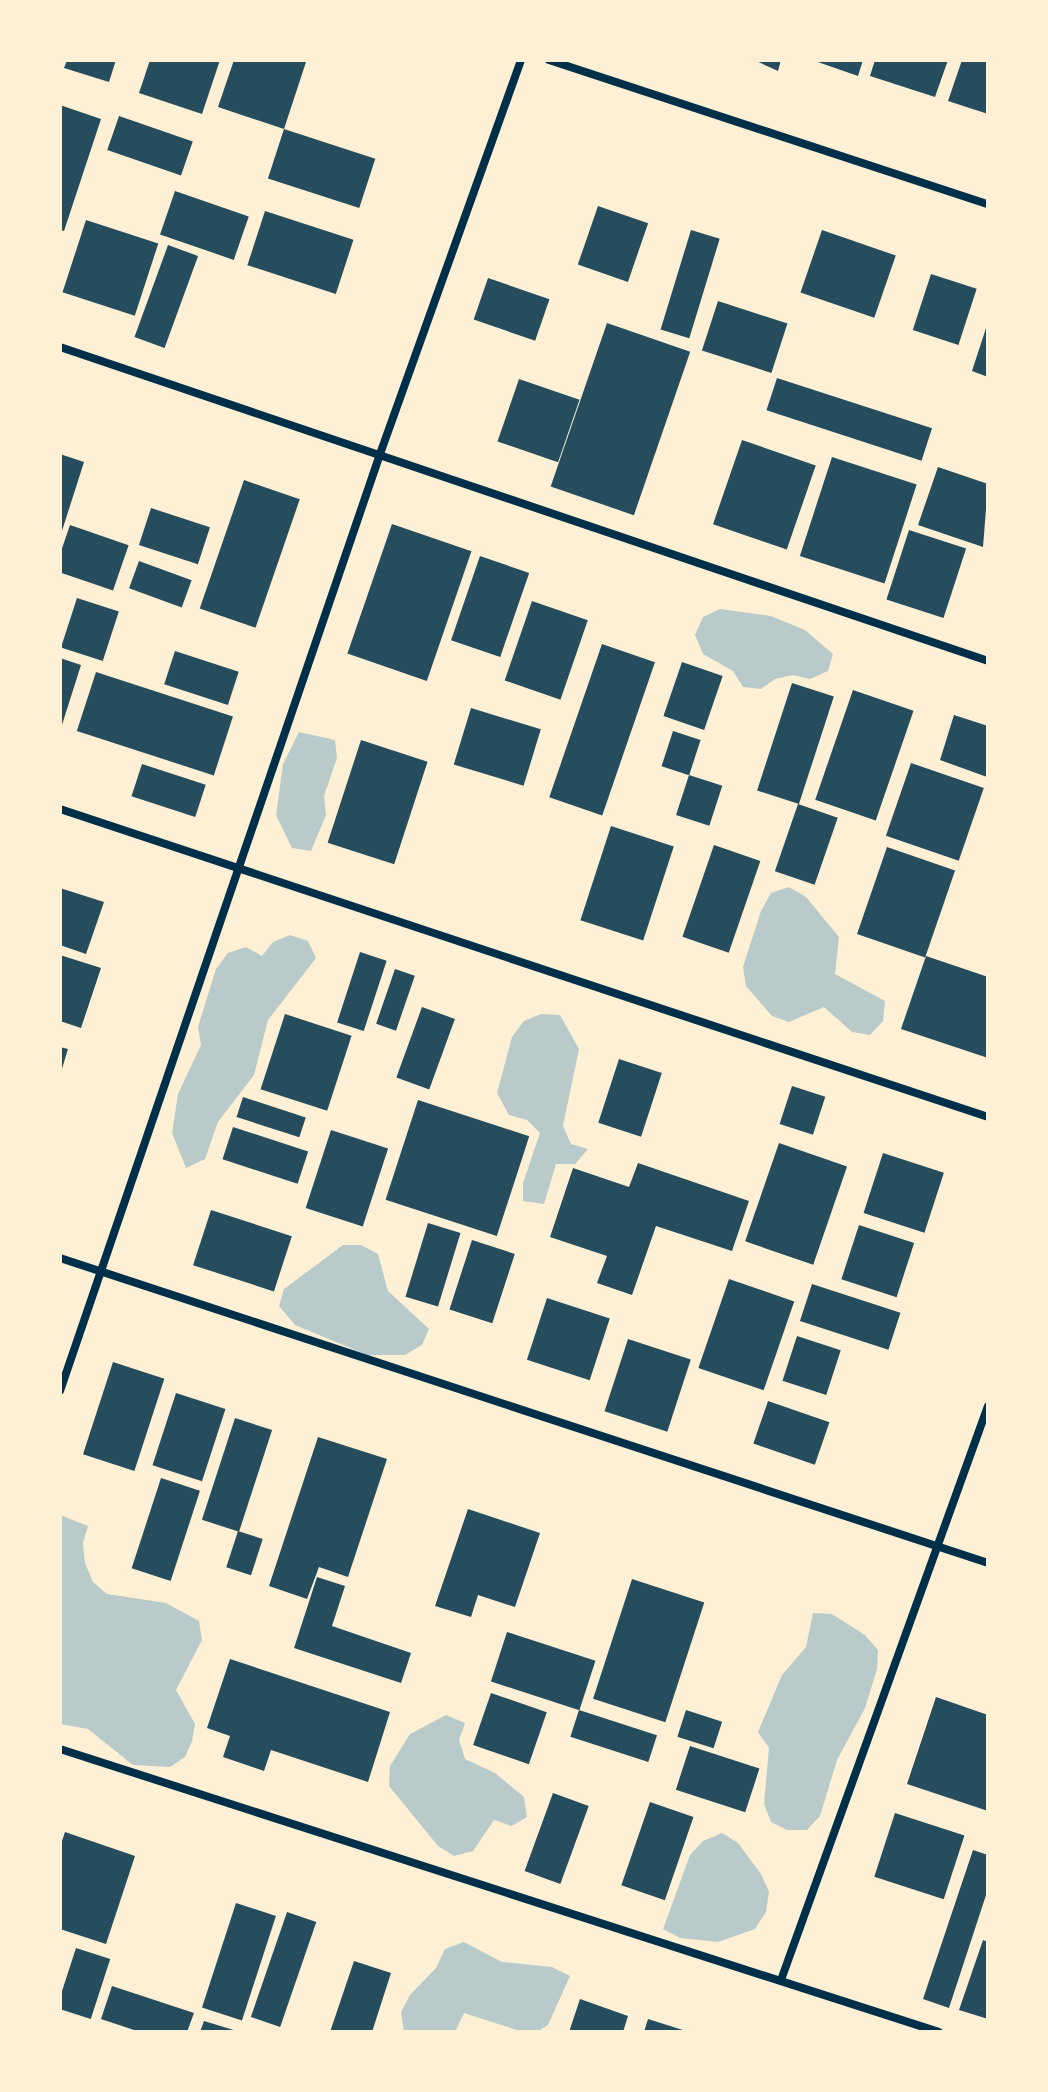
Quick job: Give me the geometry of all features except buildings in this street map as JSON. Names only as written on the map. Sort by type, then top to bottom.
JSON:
[{"type":"street","points":[[60,1391],[242,867],[380,454],[521,60]]},
{"type":"street","points":[[549,60],[988,204]]},
{"type":"street","points":[[60,347],[988,661]]},
{"type":"street","points":[[60,809],[988,1117]]},
{"type":"street","points":[[60,1258],[988,1563]]},
{"type":"street","points":[[781,1980],[988,1406]]},
{"type":"street","points":[[60,1749],[939,2032]]},
{"type":"shaded area","points":[[720,609],[771,616],[805,630],[833,654],[828,671],[810,679],[793,675],[775,679],[761,689],[743,687],[733,671],[703,654],[695,635],[703,617]]},
{"type":"shaded area","points":[[299,732],[335,740],[337,758],[324,796],[326,815],[311,851],[292,848],[276,815],[283,764]]},
{"type":"shaded area","points":[[789,887],[806,897],[839,937],[835,974],[885,1001],[883,1021],[870,1035],[852,1032],[824,1007],[789,1022],[772,1016],[746,986],[743,967],[761,911],[771,893]]},
{"type":"shaded area","points":[[290,935],[308,941],[316,958],[268,1020],[254,1075],[218,1122],[205,1159],[186,1168],[172,1133],[178,1094],[201,1045],[198,1027],[216,969],[228,953],[246,947],[262,956],[273,942]]},
{"type":"shaded area","points":[[541,1014],[560,1015],[579,1049],[563,1126],[571,1144],[588,1149],[575,1164],[556,1164],[544,1204],[523,1201],[523,1183],[540,1133],[527,1120],[509,1115],[497,1093],[512,1037],[524,1021]]},
{"type":"shaded area","points":[[343,1245],[361,1245],[378,1254],[388,1291],[429,1329],[422,1345],[405,1355],[367,1355],[295,1325],[279,1306],[284,1289]]},
{"type":"shaded area","points":[[60,1515],[88,1526],[83,1543],[85,1563],[93,1582],[107,1594],[166,1603],[199,1621],[202,1640],[176,1690],[195,1724],[192,1741],[185,1757],[170,1767],[133,1765],[88,1729],[60,1724]]},
{"type":"shaded area","points":[[813,1613],[832,1614],[865,1635],[878,1650],[877,1669],[865,1708],[837,1760],[820,1816],[807,1830],[787,1830],[771,1822],[764,1804],[769,1748],[758,1732],[782,1675],[806,1647]]},
{"type":"shaded area","points":[[446,1715],[465,1723],[459,1740],[465,1759],[495,1773],[524,1797],[527,1817],[512,1826],[494,1820],[473,1851],[454,1856],[438,1846],[389,1786],[390,1766],[410,1734]]},
{"type":"shaded area","points":[[722,1833],[738,1843],[761,1874],[769,1892],[766,1912],[755,1929],[718,1942],[680,1938],[663,1929],[690,1855],[703,1841]]},
{"type":"shaded area","points":[[464,1942],[502,1962],[552,1967],[570,1976],[548,2025],[537,2032],[523,2032],[464,2013],[455,2032],[404,2032],[401,2012],[410,1995],[436,1968],[445,1949]]}]
